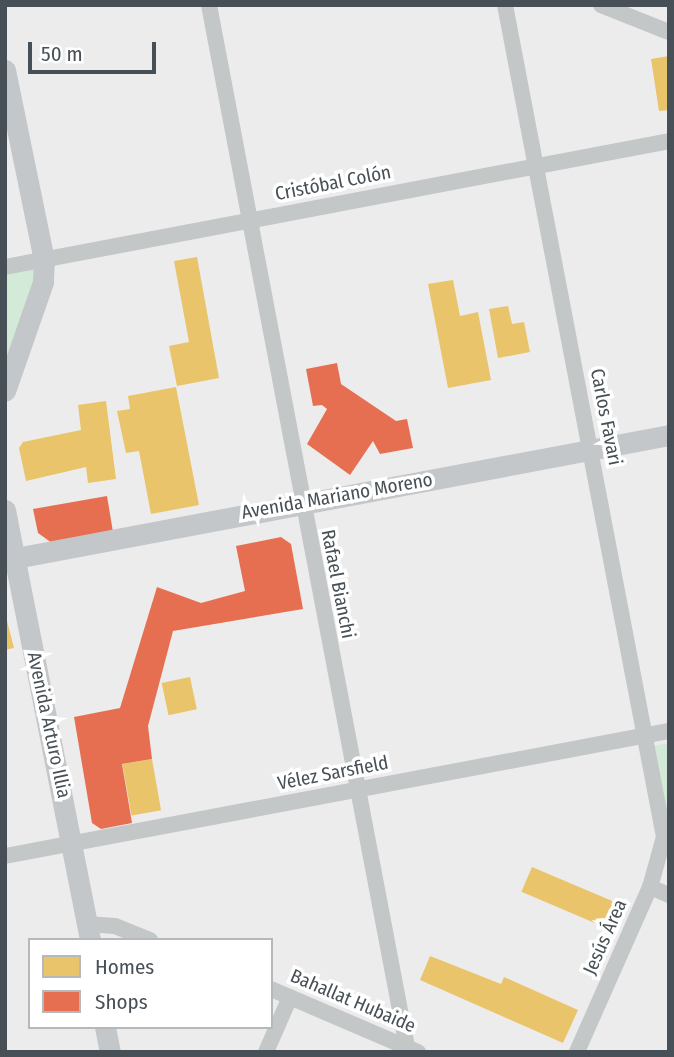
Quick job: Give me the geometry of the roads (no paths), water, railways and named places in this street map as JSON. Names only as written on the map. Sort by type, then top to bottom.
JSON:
[{"type":"main road","points":[[5,70],[44,260],[43,282],[5,391]]},
{"type":"main road","name":"Avenida Mariano Moreno","points":[[10,559],[301,501],[669,435]]},
{"type":"main road","name":"Avenida Arturo Illia","points":[[5,510],[10,559],[74,843],[88,932]]},
{"type":"main road","points":[[105,1029],[110,1052]]},
{"type":"street","name":"Rafael Bianchi","points":[[209,5],[356,790],[412,1049]]},
{"type":"street","name":"Carlos Favari","points":[[505,5],[664,837]]},
{"type":"street","points":[[601,5],[669,32]]},
{"type":"street","name":"Cristóbal Colón","points":[[5,267],[669,141]]},
{"type":"street","name":"Vélez Sarsfield","points":[[5,856],[669,731]]},
{"type":"street","name":"Jesús Área","points":[[577,1052],[650,887],[664,837]]},
{"type":"street","points":[[650,887],[669,895]]},
{"type":"street","points":[[88,932],[116,926],[145,938]]},
{"type":"street","name":"Bahallat Hubaide","points":[[273,990],[412,1049]]},
{"type":"street","points":[[266,1052],[290,997]]}]
